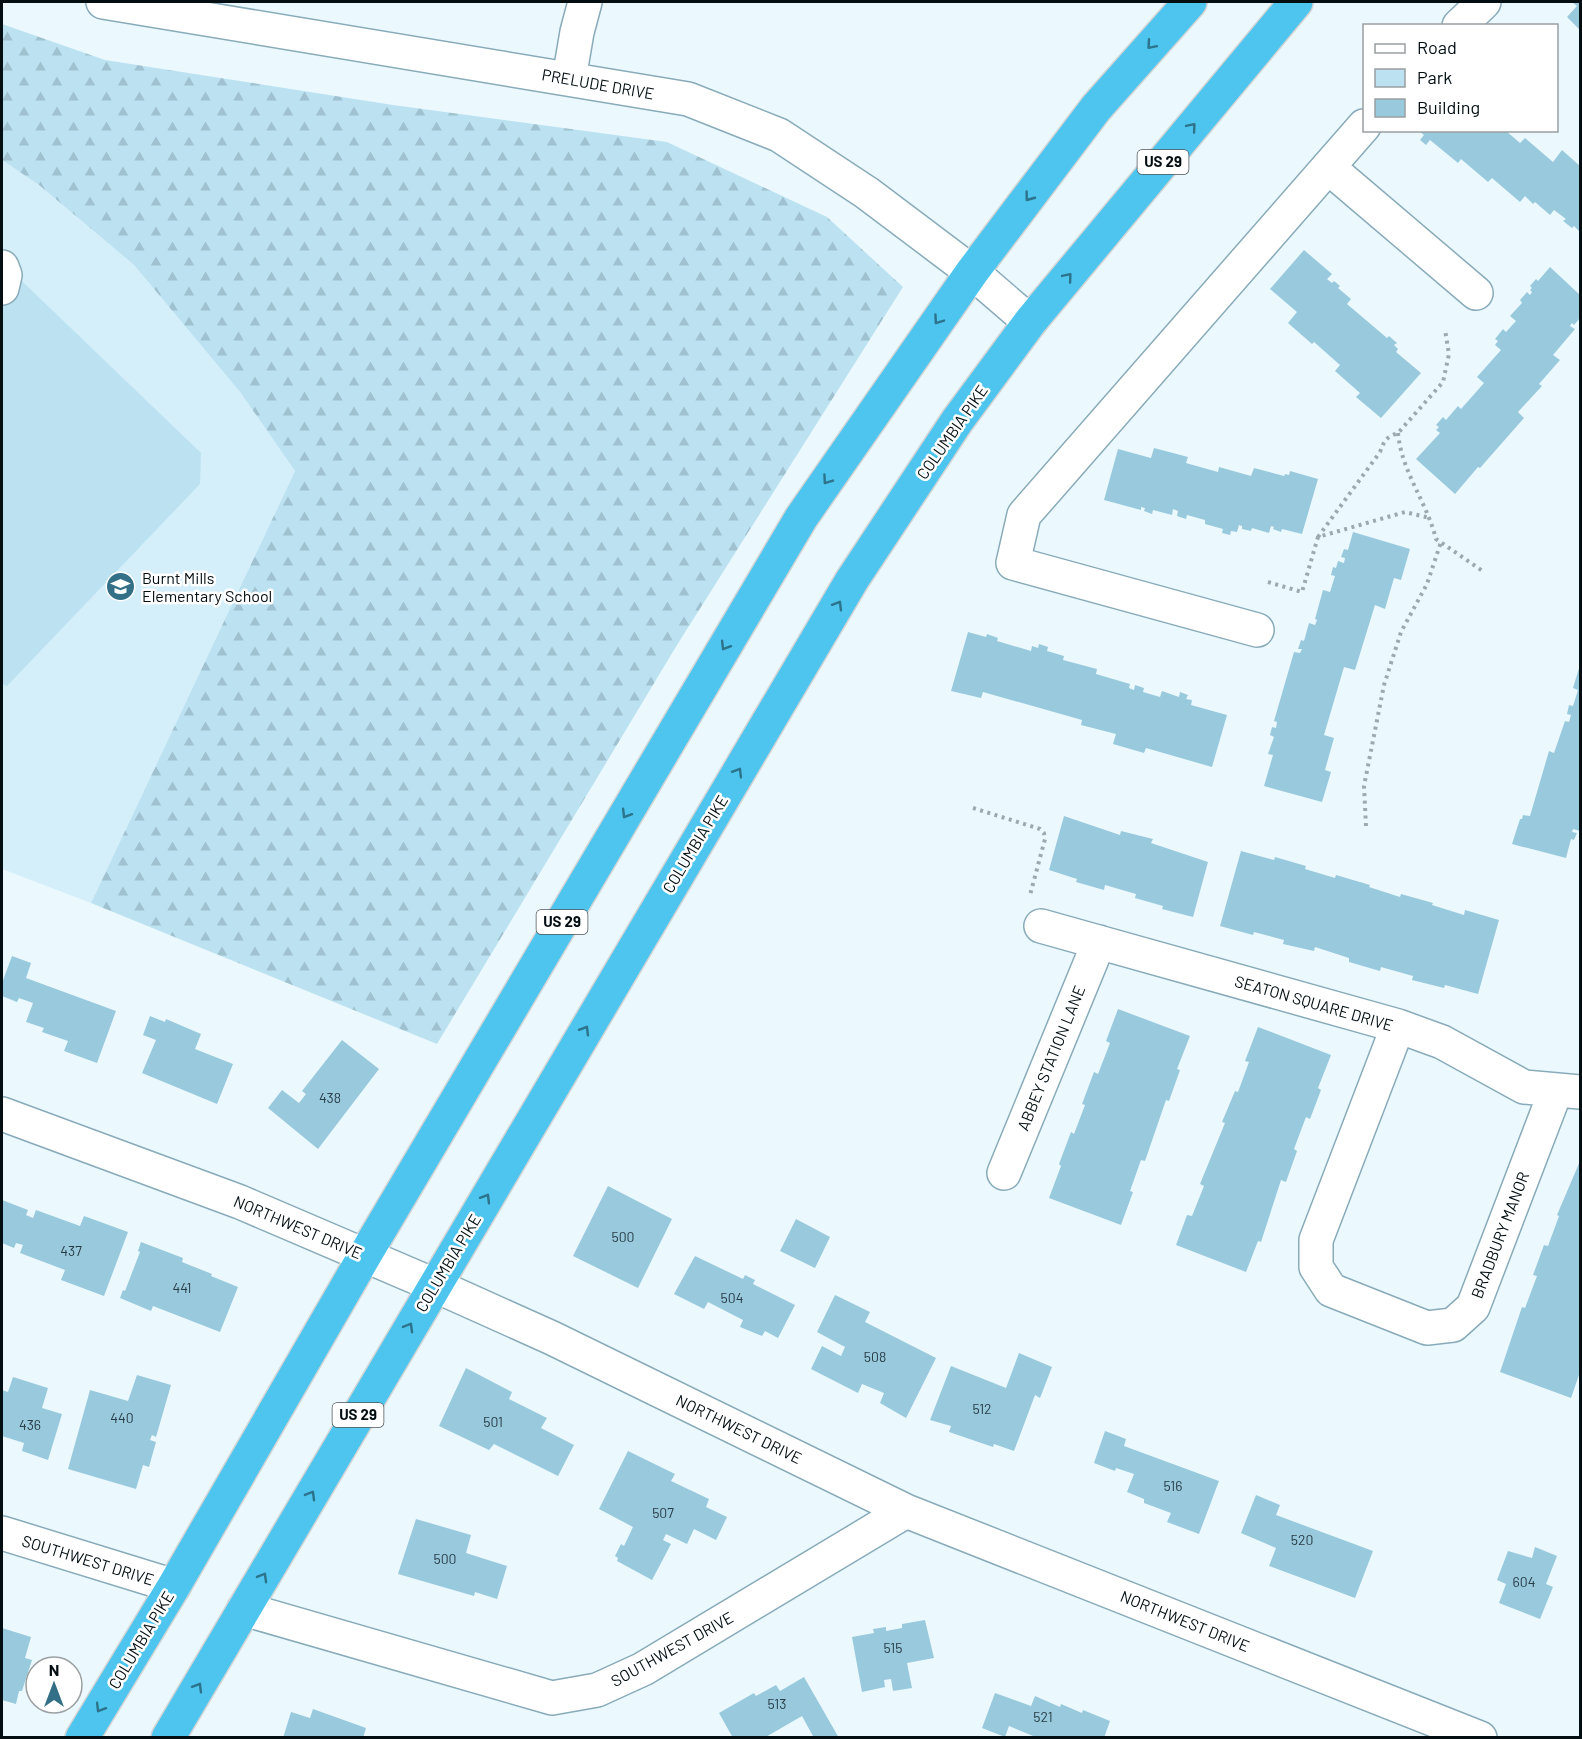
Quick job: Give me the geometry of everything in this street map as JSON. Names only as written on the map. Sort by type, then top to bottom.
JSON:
[{"type":"highway","name":"COLUMBIA PIKE","points":[[82,1737],[174,1586],[365,1255],[801,518],[972,272],[1096,108],[1190,2]]},
{"type":"highway","name":"COLUMBIA PIKE","points":[[168,1737],[852,580],[957,421],[1030,322],[1296,2]]},
{"type":"street","name":"PRELUDE DRIVE","points":[[103,2],[688,99],[779,135],[867,193],[972,272],[1030,322]]},
{"type":"street","points":[[569,79],[585,2]]},
{"type":"street","points":[[1461,24],[1484,2]]},
{"type":"street","points":[[1257,630],[1013,563],[1024,515],[1363,128]]},
{"type":"street","points":[[1328,167],[1476,293]]},
{"type":"street","points":[[2,267],[5,275],[2,288]]},
{"type":"street","name":"SEATON SQUARE DRIVE","points":[[1037,914],[1099,942],[1398,1026],[1442,1042],[1524,1087],[1568,1091]]},
{"type":"street","name":"ABBEY STATION LANE","points":[[1004,1173],[1099,942]]},
{"type":"street","name":"BRADBURY MANOR","points":[[1398,1026],[1316,1240],[1316,1267],[1331,1290],[1427,1328],[1453,1324],[1473,1307],[1568,1091]]},
{"type":"street","name":"NORTHWEST DRIVE","points":[[2,1114],[240,1202],[435,1285],[552,1338],[906,1511],[1480,1737]]},
{"type":"street","name":"SOUTHWEST DRIVE","points":[[244,1609],[552,1698],[597,1690],[643,1669],[906,1511]]},
{"type":"street","name":"SOUTHWEST DRIVE","points":[[2,1533],[174,1586]]},
{"type":"path","points":[[1268,582],[1302,592],[1318,537],[1380,452],[1384,440],[1398,433],[1443,382],[1449,354],[1444,330]]},
{"type":"path","points":[[1398,433],[1401,458],[1430,518],[1436,539],[1484,572]]},
{"type":"path","points":[[1318,537],[1405,513],[1430,518]]},
{"type":"path","points":[[1366,826],[1364,786],[1384,685],[1401,632],[1427,584],[1441,542]]},
{"type":"path","points":[[973,808],[1040,829],[1044,833],[1045,839],[1029,896],[1037,914]]},
{"type":"shaded area","name":"Burnt Mills Elementary School","points":[[2,160],[39,185],[134,265],[240,392],[295,471],[91,903],[2,869]]},
{"type":"green space","points":[[2,24],[105,60],[393,105],[667,142],[827,217],[903,287],[677,645],[437,1044],[91,903],[295,471],[240,392],[134,265],[39,185],[2,160]]},
{"type":"green space","points":[[2,262],[201,453],[200,484],[7,686],[2,684]]},
{"type":"building","points":[[1572,2],[1580,2],[1580,30],[1567,17],[1577,6]]},
{"type":"building","points":[[1420,132],[1507,132],[1520,143],[1525,138],[1553,162],[1562,150],[1580,166],[1579,231],[1563,221],[1566,219],[1554,210],[1550,215],[1525,196],[1520,202],[1492,178],[1488,182],[1461,159],[1458,163],[1430,140],[1426,145],[1420,140],[1424,135]]},
{"type":"building","points":[[1304,250],[1332,274],[1327,279],[1340,286],[1338,288],[1351,299],[1347,304],[1387,338],[1389,336],[1397,343],[1394,345],[1398,349],[1396,352],[1421,373],[1381,418],[1356,397],[1360,393],[1335,371],[1340,365],[1288,323],[1297,312],[1270,289]]},
{"type":"building","points":[[1550,267],[1580,295],[1580,318],[1574,325],[1572,323],[1570,326],[1575,329],[1553,355],[1560,360],[1539,384],[1542,386],[1518,412],[1524,418],[1455,494],[1416,459],[1440,433],[1436,430],[1439,427],[1436,425],[1443,417],[1446,420],[1458,406],[1461,409],[1484,383],[1477,377],[1501,350],[1495,345],[1498,341],[1495,339],[1503,329],[1506,332],[1516,321],[1510,316],[1522,303],[1520,300],[1527,292],[1530,295],[1532,288],[1530,286],[1536,279],[1538,281]]},
{"type":"building","points":[[1154,448],[1188,457],[1186,463],[1218,472],[1219,467],[1251,476],[1254,468],[1284,476],[1289,475],[1290,471],[1318,479],[1302,534],[1282,529],[1281,532],[1271,526],[1269,533],[1252,528],[1251,531],[1242,529],[1239,525],[1237,532],[1231,531],[1230,535],[1222,533],[1223,529],[1205,524],[1205,520],[1187,515],[1186,519],[1177,516],[1178,511],[1173,509],[1172,515],[1153,510],[1152,514],[1144,511],[1145,508],[1141,507],[1141,510],[1104,500],[1118,449],[1151,458]]},
{"type":"building","points":[[1353,532],[1410,549],[1401,580],[1394,578],[1385,609],[1375,605],[1355,670],[1344,667],[1324,735],[1334,738],[1325,770],[1331,772],[1322,802],[1264,786],[1273,755],[1268,754],[1274,737],[1270,735],[1272,727],[1276,728],[1277,722],[1274,721],[1294,652],[1300,653],[1302,649],[1298,649],[1301,640],[1304,641],[1309,623],[1315,625],[1323,590],[1330,592],[1335,576],[1331,575],[1333,567],[1336,568],[1338,561],[1344,563],[1345,558],[1341,557],[1344,549],[1348,550]]},
{"type":"building","points":[[968,632],[986,637],[987,634],[998,638],[997,641],[1031,651],[1032,646],[1038,648],[1039,644],[1048,647],[1047,651],[1064,656],[1063,660],[1097,669],[1096,674],[1130,684],[1129,688],[1134,690],[1135,685],[1144,688],[1143,692],[1160,697],[1162,691],[1179,697],[1180,692],[1188,695],[1186,699],[1192,700],[1191,705],[1227,715],[1212,767],[1146,748],[1144,753],[1113,744],[1116,734],[1081,725],[1082,720],[983,692],[981,698],[951,691]]},
{"type":"building","points":[[1580,665],[1580,831],[1573,829],[1572,832],[1577,833],[1574,840],[1571,839],[1566,858],[1512,844],[1520,819],[1523,815],[1530,816],[1549,751],[1554,753],[1565,721],[1569,722],[1571,715],[1567,714],[1569,705],[1573,706],[1578,690],[1573,688]]},
{"type":"building","points":[[1064,816],[1120,835],[1121,831],[1153,839],[1151,843],[1208,862],[1193,917],[1162,909],[1163,906],[1135,898],[1136,894],[1105,885],[1104,890],[1076,882],[1077,879],[1049,870]]},
{"type":"building","points":[[1241,851],[1274,860],[1275,857],[1306,866],[1305,869],[1370,885],[1369,887],[1400,897],[1401,894],[1433,903],[1432,905],[1464,915],[1465,910],[1499,920],[1478,994],[1445,985],[1444,988],[1412,980],[1413,976],[1381,967],[1380,971],[1349,962],[1349,958],[1315,947],[1314,951],[1283,944],[1284,940],[1254,932],[1253,935],[1220,926]]},
{"type":"building","points":[[12,956],[31,963],[26,978],[116,1011],[97,1063],[64,1051],[68,1041],[42,1032],[44,1028],[26,1022],[33,1003],[19,998],[17,1002],[2,996],[2,983]]},
{"type":"building","points":[[1118,1009],[1190,1036],[1177,1069],[1180,1070],[1169,1101],[1166,1100],[1145,1161],[1141,1160],[1121,1225],[1049,1198],[1071,1132],[1074,1134],[1085,1105],[1082,1104],[1094,1072],[1098,1074],[1110,1043],[1106,1041]]},
{"type":"building","points":[[150,1016],[165,1022],[166,1019],[201,1034],[195,1049],[233,1064],[217,1104],[142,1073],[156,1040],[143,1035]]},
{"type":"building","points":[[1258,1027],[1331,1055],[1318,1088],[1321,1090],[1310,1119],[1306,1117],[1294,1149],[1297,1151],[1286,1182],[1281,1180],[1261,1242],[1258,1241],[1246,1272],[1176,1245],[1187,1215],[1192,1216],[1204,1186],[1200,1184],[1225,1123],[1222,1122],[1235,1091],[1238,1092],[1249,1062],[1245,1061]]},
{"type":"building","points":[[342,1040],[379,1069],[318,1149],[268,1108],[282,1090],[299,1103],[306,1094],[302,1091]]},
{"type":"building","points":[[1580,1161],[1580,1372],[1571,1398],[1500,1372],[1522,1307],[1525,1308],[1537,1276],[1533,1275],[1544,1245],[1548,1246],[1559,1216],[1557,1215]]},
{"type":"building","points":[[608,1186],[672,1219],[638,1288],[573,1256]]},
{"type":"building","points":[[2,1200],[28,1210],[26,1215],[33,1218],[36,1210],[80,1226],[84,1216],[128,1232],[104,1296],[61,1280],[65,1270],[20,1253],[23,1245],[16,1243],[14,1248],[2,1243]]},
{"type":"building","points":[[796,1219],[830,1237],[815,1268],[780,1251]]},
{"type":"building","points":[[141,1242],[183,1258],[182,1262],[238,1287],[220,1332],[153,1306],[151,1311],[120,1298],[140,1252],[138,1251]]},
{"type":"building","points":[[695,1256],[743,1279],[745,1275],[755,1280],[753,1284],[795,1305],[778,1338],[765,1331],[762,1336],[740,1327],[743,1320],[708,1302],[704,1309],[674,1294]]},
{"type":"building","points":[[835,1295],[870,1312],[865,1322],[936,1358],[906,1418],[880,1403],[884,1393],[862,1384],[858,1393],[811,1369],[822,1346],[841,1356],[845,1347],[817,1332]]},
{"type":"building","points":[[1019,1353],[1052,1367],[1040,1398],[1035,1395],[1014,1451],[994,1444],[993,1447],[949,1432],[951,1426],[930,1420],[951,1366],[1006,1388]]},
{"type":"building","points":[[466,1368],[512,1392],[509,1399],[547,1418],[541,1428],[574,1445],[558,1476],[494,1444],[489,1450],[439,1426]]},
{"type":"building","points":[[137,1375],[171,1385],[156,1437],[152,1435],[150,1440],[156,1442],[149,1467],[143,1465],[136,1489],[68,1469],[90,1390],[128,1401]]},
{"type":"building","points":[[13,1377],[48,1388],[42,1408],[62,1414],[48,1460],[22,1451],[24,1443],[2,1436],[2,1390],[8,1392]]},
{"type":"building","points":[[1105,1431],[1126,1439],[1124,1446],[1219,1481],[1199,1534],[1167,1522],[1171,1513],[1144,1503],[1144,1499],[1127,1492],[1134,1474],[1116,1468],[1115,1471],[1094,1463]]},
{"type":"building","points":[[628,1451],[675,1474],[671,1481],[709,1499],[706,1507],[727,1517],[716,1540],[694,1529],[687,1544],[666,1534],[663,1540],[671,1544],[652,1580],[617,1561],[618,1558],[615,1556],[621,1544],[624,1546],[633,1527],[599,1509]]},
{"type":"building","points":[[1256,1495],[1280,1505],[1276,1515],[1373,1551],[1355,1598],[1269,1566],[1276,1548],[1241,1533]]},
{"type":"building","points":[[416,1519],[471,1535],[466,1553],[507,1566],[497,1599],[475,1592],[474,1596],[398,1574]]},
{"type":"building","points":[[1535,1547],[1557,1556],[1546,1584],[1553,1587],[1540,1619],[1499,1603],[1506,1584],[1497,1580],[1508,1551],[1532,1558]]},
{"type":"building","points":[[925,1620],[934,1658],[907,1663],[912,1688],[893,1691],[891,1679],[884,1680],[885,1687],[862,1692],[852,1637],[874,1633],[873,1629],[886,1627],[886,1631],[902,1628],[902,1624]]},
{"type":"building","points":[[2,1628],[31,1637],[24,1655],[22,1691],[19,1691],[16,1704],[2,1700]]},
{"type":"building","points":[[804,1677],[839,1738],[814,1738],[802,1716],[764,1738],[733,1738],[719,1713],[754,1693],[756,1696],[776,1685],[780,1691]]},
{"type":"building","points":[[995,1693],[1031,1706],[1035,1696],[1060,1707],[1061,1704],[1082,1713],[1083,1710],[1110,1721],[1104,1738],[1038,1738],[1009,1726],[1005,1737],[982,1728]]},
{"type":"building","points":[[313,1709],[366,1728],[363,1738],[283,1738],[291,1712],[310,1718]]},
{"type":"place","name":"Burnt Mills Elementary School","points":[[121,587]]}]
